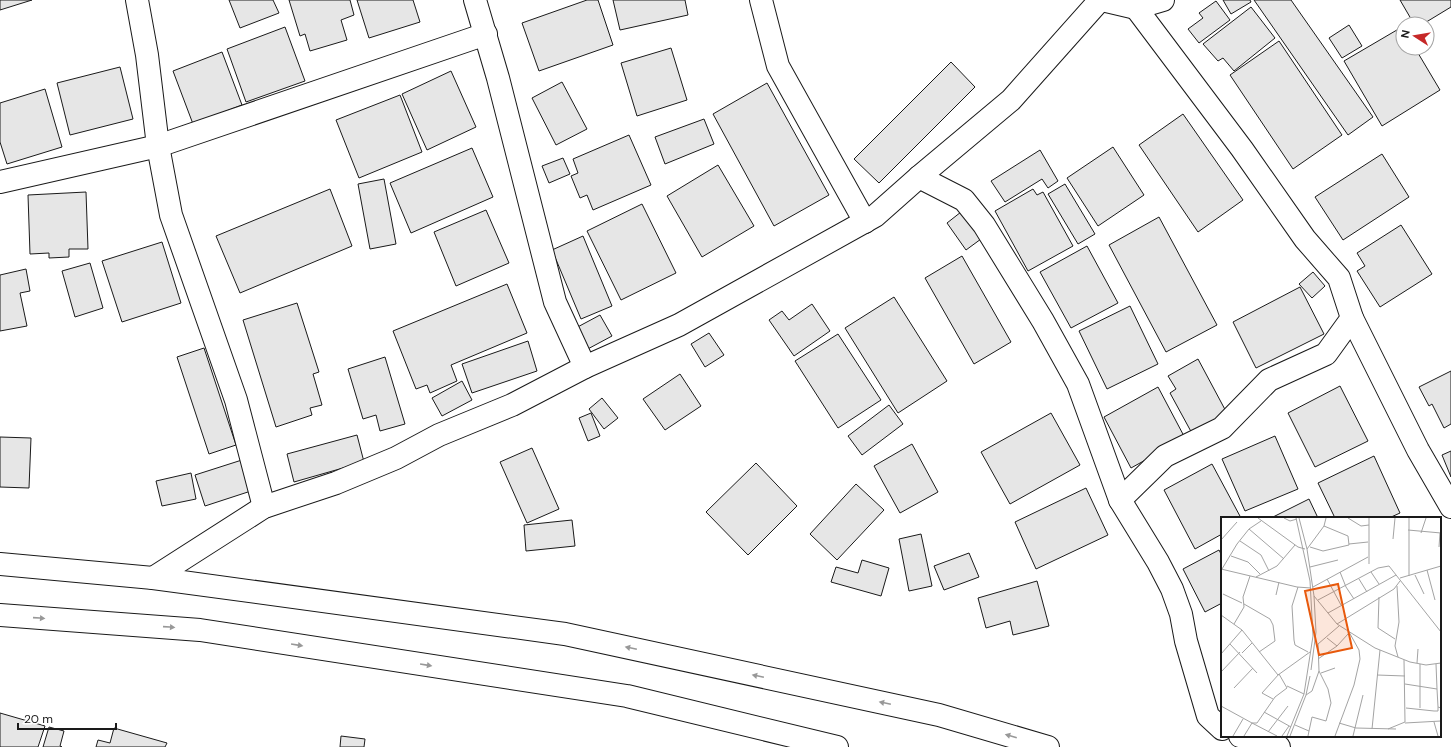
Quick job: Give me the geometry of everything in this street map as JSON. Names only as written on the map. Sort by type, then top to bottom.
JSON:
[{"type":"street","points":[[137,0],[147,55],[158,146],[171,215],[236,400],[264,507]]},
{"type":"street","points":[[475,0],[486,34],[555,302],[585,367]]},
{"type":"street","points":[[761,0],[778,66],[865,222]]},
{"type":"street","points":[[153,578],[264,507],[336,483],[396,458],[438,435],[512,405],[585,367],[680,325],[865,222],[875,216],[1011,100],[1101,0],[1136,8],[1163,0]]},
{"type":"street","points":[[1136,8],[1242,149],[1305,239],[1339,278],[1352,318],[1418,450],[1451,507]]},
{"type":"street","points":[[0,182],[158,146],[486,34]]},
{"type":"street","points":[[919,177],[964,200],[988,231],[1078,384],[1120,500],[1158,562],[1172,589],[1181,614],[1186,640],[1208,716],[1221,728]]},
{"type":"street","points":[[1120,500],[1165,456],[1222,428],[1269,380],[1326,354],[1352,318]]},
{"type":"street","points":[[0,564],[153,578],[565,634],[939,715],[1048,747]]},
{"type":"street","points":[[0,615],[200,630],[627,696],[837,747]]},
{"type":"street","points":[[1243,737],[1270,746],[1279,747]]},
{"type":"building","points":[[0,0],[32,0],[0,10]]},
{"type":"building","points":[[229,0],[273,0],[279,13],[240,28]]},
{"type":"building","points":[[289,0],[350,0],[354,15],[341,20],[347,40],[310,51],[305,34],[300,36]]},
{"type":"building","points":[[357,0],[413,0],[420,22],[369,38]]},
{"type":"building","points":[[587,0],[598,0],[613,45],[539,71],[522,23]]},
{"type":"building","points":[[613,0],[685,0],[688,15],[620,30]]},
{"type":"building","points":[[1223,0],[1250,0],[1251,2],[1231,14]]},
{"type":"building","points":[[1254,0],[1291,0],[1373,117],[1348,135]]},
{"type":"building","points":[[1400,0],[1451,0],[1451,7],[1435,17],[1409,16]]},
{"type":"building","points":[[1216,1],[1230,20],[1199,43],[1188,29],[1203,18],[1199,13]]},
{"type":"building","points":[[1251,7],[1275,38],[1234,71],[1223,58],[1218,61],[1203,44]]},
{"type":"building","points":[[1349,25],[1362,46],[1342,58],[1329,38]]},
{"type":"building","points":[[285,27],[305,81],[246,102],[227,49]]},
{"type":"building","points":[[1395,31],[1395,56],[1420,56],[1440,90],[1382,126],[1344,61]]},
{"type":"building","points":[[1279,41],[1342,135],[1293,169],[1230,75]]},
{"type":"building","points":[[671,48],[687,100],[637,116],[621,63]]},
{"type":"building","points":[[222,52],[242,105],[193,124],[173,71]]},
{"type":"building","points":[[951,62],[975,87],[879,183],[854,159]]},
{"type":"building","points":[[120,67],[133,119],[70,135],[57,83]]},
{"type":"building","points":[[451,71],[476,127],[427,150],[402,94]]},
{"type":"building","points":[[562,82],[587,129],[556,145],[532,98]]},
{"type":"building","points":[[767,83],[829,195],[774,226],[713,114]]},
{"type":"building","points":[[45,89],[62,147],[7,164],[0,142],[0,103]]},
{"type":"building","points":[[400,95],[422,152],[359,178],[336,120]]},
{"type":"building","points":[[1183,114],[1243,200],[1198,232],[1139,145]]},
{"type":"building","points":[[704,119],[714,144],[665,164],[655,137]]},
{"type":"building","points":[[629,135],[651,185],[593,210],[587,195],[580,198],[571,176],[578,173],[573,159]]},
{"type":"building","points":[[1113,147],[1144,195],[1098,226],[1067,178]]},
{"type":"building","points":[[472,148],[493,197],[411,233],[390,183]]},
{"type":"building","points":[[1040,150],[1058,181],[1048,188],[1042,179],[1005,202],[991,181]]},
{"type":"building","points":[[1382,154],[1409,197],[1343,240],[1315,197]]},
{"type":"building","points":[[563,158],[570,174],[549,183],[542,166]]},
{"type":"building","points":[[718,165],[754,226],[702,257],[667,196]]},
{"type":"building","points":[[384,179],[396,244],[370,249],[358,184]]},
{"type":"building","points":[[1065,184],[1095,234],[1078,244],[1048,194]]},
{"type":"building","points":[[330,189],[352,246],[240,293],[216,236]]},
{"type":"building","points":[[1033,189],[1037,195],[1043,192],[1073,246],[1028,271],[995,211]]},
{"type":"building","points":[[86,192],[88,249],[69,249],[69,257],[49,258],[49,253],[30,254],[28,195]]},
{"type":"building","points":[[642,204],[676,273],[621,300],[587,231]]},
{"type":"building","points":[[486,210],[509,263],[456,286],[434,232]]},
{"type":"building","points":[[961,212],[981,239],[966,250],[947,223]]},
{"type":"building","points":[[1159,217],[1217,325],[1166,352],[1109,245]]},
{"type":"building","points":[[1401,225],[1432,274],[1380,307],[1357,271],[1365,266],[1357,253]]},
{"type":"building","points":[[583,236],[612,306],[581,319],[552,250]]},
{"type":"building","points":[[162,242],[181,303],[122,322],[102,261]]},
{"type":"building","points":[[1087,246],[1118,303],[1071,328],[1040,272]]},
{"type":"building","points":[[962,256],[1011,342],[974,364],[925,278]]},
{"type":"building","points":[[90,263],[103,308],[75,317],[62,271]]},
{"type":"building","points":[[26,269],[30,291],[20,293],[27,326],[0,331],[0,275]]},
{"type":"building","points":[[1313,272],[1325,286],[1312,298],[1299,284]]},
{"type":"building","points":[[507,284],[527,333],[451,365],[457,381],[430,393],[427,385],[416,389],[393,331]]},
{"type":"building","points":[[1300,287],[1324,334],[1256,368],[1233,322]]},
{"type":"building","points":[[894,297],[947,381],[898,413],[845,328]]},
{"type":"building","points":[[297,303],[319,372],[313,374],[322,405],[310,408],[312,415],[276,427],[243,320]]},
{"type":"building","points":[[812,304],[830,331],[794,356],[769,320],[782,311],[789,320]]},
{"type":"building","points":[[1130,306],[1158,364],[1107,389],[1079,331]]},
{"type":"building","points":[[600,315],[612,336],[584,351],[572,330]]},
{"type":"building","points":[[709,333],[724,355],[705,367],[691,344]]},
{"type":"building","points":[[838,334],[881,400],[838,428],[795,361]]},
{"type":"building","points":[[528,341],[537,371],[472,393],[462,364]]},
{"type":"building","points":[[204,348],[236,445],[209,454],[177,357]]},
{"type":"building","points":[[385,357],[405,424],[380,431],[376,415],[363,419],[348,369]]},
{"type":"building","points":[[1198,359],[1229,417],[1194,437],[1170,393],[1176,389],[1168,376]]},
{"type":"building","points":[[1451,371],[1451,424],[1444,428],[1432,404],[1429,406],[1419,387]]},
{"type":"building","points":[[680,374],[701,406],[665,430],[643,399]]},
{"type":"building","points":[[462,381],[472,400],[442,416],[432,398]]},
{"type":"building","points":[[1340,386],[1368,441],[1315,467],[1288,413]]},
{"type":"building","points":[[1158,387],[1185,438],[1131,468],[1104,417]]},
{"type":"building","points":[[602,398],[618,418],[604,429],[589,409]]},
{"type":"building","points":[[889,405],[903,424],[862,455],[848,436]]},
{"type":"building","points":[[591,413],[600,436],[588,441],[579,418]]},
{"type":"building","points":[[1051,413],[1080,465],[1010,504],[981,452]]},
{"type":"building","points":[[357,435],[364,462],[294,482],[287,454]]},
{"type":"building","points":[[1275,436],[1298,489],[1245,511],[1222,459]]},
{"type":"building","points":[[0,437],[31,438],[29,488],[0,487]]},
{"type":"building","points":[[912,444],[938,492],[900,513],[874,466]]},
{"type":"building","points":[[532,448],[559,509],[527,523],[500,462]]},
{"type":"building","points":[[1451,451],[1451,477],[1442,455]]},
{"type":"building","points":[[1374,456],[1400,513],[1391,517],[1335,517],[1318,483]]},
{"type":"building","points":[[245,459],[254,490],[205,506],[195,475]]},
{"type":"building","points":[[756,463],[797,506],[748,555],[706,512]]},
{"type":"building","points":[[1212,464],[1240,517],[1221,517],[1221,535],[1195,549],[1164,490]]},
{"type":"building","points":[[191,473],[196,499],[162,506],[156,481]]},
{"type":"building","points":[[856,484],[884,510],[837,560],[810,534]]},
{"type":"building","points":[[1086,488],[1108,535],[1036,569],[1015,522]]},
{"type":"building","points":[[1309,499],[1318,517],[1273,517]]},
{"type":"building","points":[[572,520],[575,546],[526,551],[524,525]]},
{"type":"building","points":[[921,534],[932,586],[909,591],[899,539]]},
{"type":"building","points":[[1219,550],[1221,554],[1221,604],[1205,612],[1183,569]]},
{"type":"building","points":[[969,553],[979,577],[944,590],[934,566]]},
{"type":"building","points":[[862,560],[889,568],[881,596],[831,582],[836,567],[858,573]]},
{"type":"building","points":[[1037,581],[1049,626],[1013,635],[1010,621],[986,628],[978,598]]},
{"type":"building","points":[[0,713],[45,726],[38,747],[0,747]]},
{"type":"building","points":[[49,727],[64,731],[60,746],[62,747],[43,747]]},
{"type":"building","points":[[114,728],[167,743],[165,747],[96,747],[98,740],[110,743]]},
{"type":"building","points":[[341,736],[365,739],[364,747],[340,747]]}]
